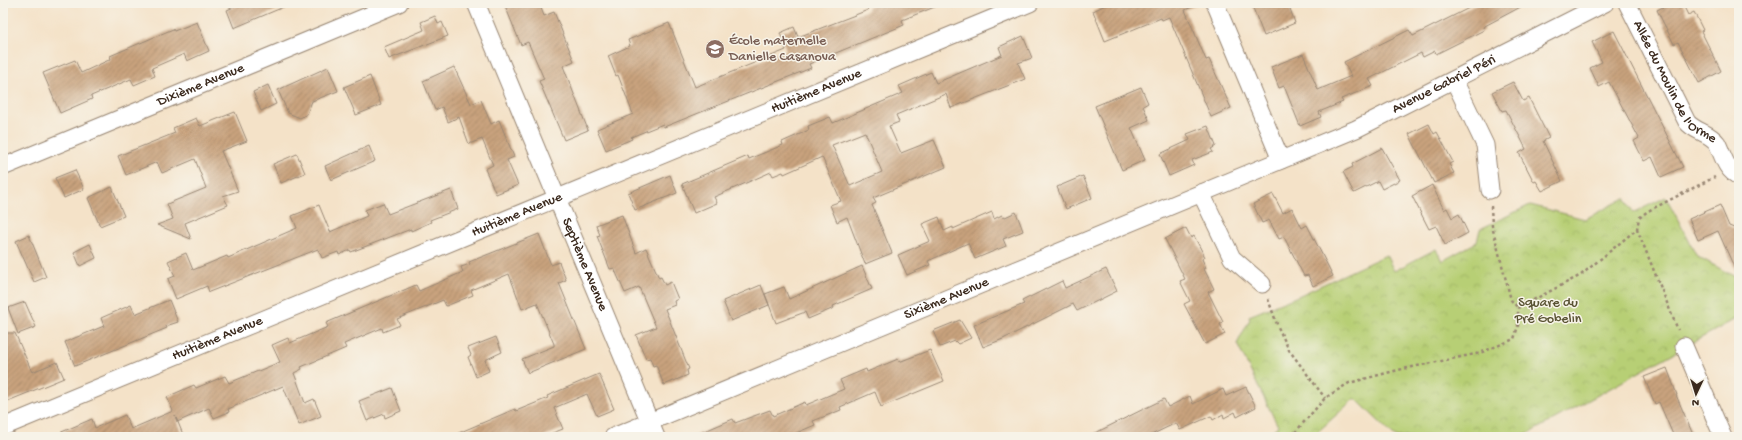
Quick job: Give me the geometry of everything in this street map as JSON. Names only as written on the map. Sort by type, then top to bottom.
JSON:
[{"type":"street","name":"Dixième Avenue","points":[[3,167],[399,3]]},
{"type":"street","name":"Septième Avenue","points":[[476,3],[652,429]]},
{"type":"street","name":"Huitième Avenue","points":[[3,427],[1030,3]]},
{"type":"street","points":[[1215,3],[1281,160]]},
{"type":"street","name":"Avenue Gabriel Péri","points":[[1281,160],[1356,129],[1605,3]]},
{"type":"street","name":"Allée du Moulin de l'Orme","points":[[1627,3],[1687,122],[1691,127],[1711,136],[1734,173]]},
{"type":"street","points":[[1454,80],[1485,144],[1490,190]]},
{"type":"street","name":"Sixième Avenue","points":[[613,437],[652,429],[1281,160]]},
{"type":"street","points":[[1201,193],[1232,258],[1262,284]]},
{"type":"street","points":[[1684,346],[1723,437]]},
{"type":"path","points":[[1684,346],[1637,229],[1639,218],[1648,211],[1734,173]]},
{"type":"path","points":[[1290,437],[1325,398],[1349,383],[1398,370],[1480,354],[1514,339],[1518,326],[1518,308],[1511,300],[1492,226],[1490,190]]},
{"type":"path","points":[[1518,308],[1581,275],[1637,229]]},
{"type":"path","points":[[1262,284],[1278,327],[1289,350],[1325,398]]},
{"type":"green space","name":"Square du Pré Gobelin","points":[[1666,197],[1697,256],[1739,279],[1739,317],[1522,437],[1395,437],[1355,398],[1312,437],[1271,437],[1267,435],[1278,426],[1237,344],[1250,319],[1249,316],[1298,296],[1386,255],[1394,271],[1436,249],[1442,261],[1477,242],[1480,229],[1530,205],[1585,219],[1625,198],[1633,213]]},
{"type":"building","points":[[243,3],[293,3],[234,28],[227,10]]},
{"type":"building","points":[[504,3],[539,3],[544,16],[554,12],[574,61],[563,66],[588,130],[564,140],[539,81],[544,79],[528,42],[521,45]]},
{"type":"building","points":[[879,3],[942,4],[902,20],[904,25],[809,64],[811,68],[664,127],[663,124],[631,137],[632,139],[606,150],[597,129],[633,114],[618,75],[616,76],[608,56],[630,46],[628,40],[669,23],[695,87],[786,50],[780,33],[794,27],[798,37],[868,10],[867,8]]},
{"type":"building","points":[[1110,3],[1201,3],[1185,10],[1206,60],[1209,59],[1231,108],[1211,117],[1169,17],[1162,20],[1161,18],[1105,41],[1093,11]]},
{"type":"building","points":[[1251,3],[1288,3],[1295,23],[1264,36]]},
{"type":"building","points":[[1479,3],[1528,3],[1483,27],[1484,30],[1436,54],[1435,51],[1423,57],[1421,53],[1369,79],[1373,86],[1341,99],[1343,102],[1319,112],[1321,117],[1300,126],[1284,86],[1279,88],[1271,67],[1303,54],[1318,90],[1351,76],[1344,62],[1409,30],[1413,36]]},
{"type":"building","points":[[1671,3],[1682,3],[1688,15],[1694,12],[1703,30],[1701,31],[1721,71],[1699,83],[1678,42],[1674,44],[1657,10]]},
{"type":"building","points":[[435,16],[438,24],[442,22],[448,36],[389,59],[384,47],[424,30],[421,22]]},
{"type":"building","points":[[197,22],[209,51],[187,61],[184,54],[152,68],[155,76],[134,85],[131,79],[91,96],[92,99],[60,113],[43,73],[75,60],[81,73],[111,59],[110,56],[173,29],[174,31]]},
{"type":"building","points":[[1614,31],[1683,167],[1661,177],[1652,157],[1644,161],[1634,141],[1639,138],[1609,82],[1599,87],[1590,68],[1602,62],[1592,42]]},
{"type":"building","points":[[1023,36],[1032,58],[1018,63],[1025,79],[951,108],[946,94],[896,115],[899,122],[889,126],[901,153],[934,140],[946,167],[873,198],[876,203],[872,205],[892,253],[865,264],[847,217],[837,222],[830,205],[841,201],[822,157],[784,174],[783,172],[773,176],[771,172],[714,197],[717,203],[694,213],[682,184],[748,156],[749,159],[783,145],[782,142],[809,130],[808,126],[830,117],[833,123],[903,93],[899,86],[931,72],[936,83],[1002,55],[999,47]],"holes":[[[865,132],[882,172],[850,186],[832,145]]]},
{"type":"building","points":[[328,67],[338,91],[312,101],[307,114],[300,118],[288,113],[278,90]]},
{"type":"building","points":[[454,67],[471,104],[481,100],[491,124],[499,120],[514,157],[507,160],[518,185],[496,194],[485,169],[493,165],[482,139],[469,144],[459,117],[448,122],[442,107],[435,110],[423,81]]},
{"type":"building","points":[[370,76],[381,105],[356,115],[344,87]]},
{"type":"building","points":[[1513,82],[1523,101],[1529,98],[1549,138],[1543,141],[1562,181],[1542,191],[1536,181],[1534,182],[1519,153],[1526,149],[1521,139],[1506,110],[1502,111],[1492,92]]},
{"type":"building","points":[[268,85],[276,104],[261,111],[253,92]]},
{"type":"building","points":[[1141,87],[1148,103],[1143,106],[1149,120],[1131,128],[1145,160],[1122,170],[1095,106]]},
{"type":"building","points":[[235,112],[247,141],[221,151],[238,191],[223,196],[228,205],[185,223],[191,239],[157,225],[173,219],[167,204],[206,188],[195,159],[162,173],[157,162],[126,175],[118,156],[175,133],[173,128],[196,118],[200,126]]},
{"type":"building","points":[[1429,124],[1434,134],[1437,132],[1453,162],[1449,164],[1454,173],[1434,183],[1409,134]]},
{"type":"building","points":[[1208,126],[1216,146],[1211,149],[1213,152],[1192,160],[1194,165],[1169,176],[1160,154],[1190,140],[1187,134]]},
{"type":"building","points":[[369,146],[375,161],[331,180],[325,166]]},
{"type":"building","points":[[1382,148],[1400,180],[1382,189],[1378,181],[1354,193],[1343,172],[1353,167],[1352,164]]},
{"type":"building","points":[[297,154],[305,173],[281,183],[273,164]]},
{"type":"building","points":[[75,170],[84,189],[64,198],[55,178]]},
{"type":"building","points":[[670,175],[677,193],[635,210],[628,193]]},
{"type":"building","points":[[1083,176],[1092,198],[1066,209],[1057,187]]},
{"type":"building","points":[[1432,185],[1444,210],[1447,208],[1452,218],[1459,214],[1468,233],[1445,245],[1436,226],[1429,229],[1412,196]]},
{"type":"building","points":[[112,187],[124,216],[100,226],[88,198]]},
{"type":"building","points":[[451,190],[458,209],[430,220],[431,222],[411,231],[411,229],[351,252],[350,250],[339,255],[338,252],[322,258],[318,249],[209,292],[207,286],[176,299],[168,279],[175,276],[168,261],[186,253],[193,270],[227,256],[228,258],[297,228],[292,216],[319,205],[330,232],[367,216],[365,210],[383,203],[388,214]]},
{"type":"building","points":[[1273,194],[1283,213],[1292,208],[1302,228],[1307,225],[1333,276],[1313,286],[1308,275],[1304,276],[1284,237],[1279,239],[1269,220],[1262,223],[1253,204]]},
{"type":"building","points":[[1720,205],[1729,226],[1739,230],[1739,278],[1718,231],[1698,240],[1689,219]]},
{"type":"building","points":[[992,212],[994,219],[1002,215],[1003,218],[1016,212],[1023,231],[1003,239],[1006,246],[975,259],[968,243],[928,261],[930,265],[907,275],[898,255],[930,241],[922,224],[939,217],[944,231],[953,227],[953,229]]},
{"type":"building","points":[[622,215],[636,253],[646,248],[659,278],[661,277],[665,285],[671,282],[678,299],[674,301],[675,305],[665,309],[689,369],[687,370],[688,375],[664,385],[656,365],[653,366],[650,358],[646,359],[636,335],[656,327],[639,287],[625,293],[614,268],[610,269],[597,236],[600,235],[596,225]]},
{"type":"building","points":[[1186,228],[1191,238],[1194,236],[1205,257],[1202,259],[1206,268],[1204,269],[1214,289],[1208,292],[1223,322],[1220,324],[1225,334],[1205,344],[1184,304],[1190,301],[1180,281],[1185,279],[1165,239]]},
{"type":"building","points":[[539,234],[551,265],[559,262],[566,280],[559,283],[586,349],[528,373],[522,359],[554,346],[554,344],[537,303],[522,309],[509,274],[471,290],[473,295],[446,306],[443,300],[397,319],[400,325],[383,332],[382,328],[344,344],[346,348],[301,367],[302,369],[294,373],[305,403],[314,399],[321,416],[299,425],[283,386],[228,409],[229,412],[214,418],[209,408],[178,422],[184,437],[50,437],[92,419],[95,428],[125,415],[131,429],[173,411],[167,397],[194,385],[196,388],[225,376],[229,383],[280,362],[272,345],[288,338],[290,343],[328,327],[326,323],[416,285],[419,291],[463,272],[461,267],[470,264],[469,262]]},
{"type":"building","points":[[29,235],[46,277],[34,282],[16,241]]},
{"type":"building","points":[[90,244],[96,258],[80,266],[74,252]]},
{"type":"building","points":[[862,266],[872,289],[808,319],[805,312],[776,323],[765,294],[784,287],[789,299]]},
{"type":"building","points":[[1106,269],[1117,291],[1077,311],[1073,304],[1003,339],[983,347],[974,325],[1024,304],[1022,301],[1062,281],[1065,288]]},
{"type":"building","points":[[761,285],[769,305],[731,321],[723,301]]},
{"type":"building","points":[[169,300],[178,322],[75,366],[65,342],[104,326],[101,318],[131,305],[135,314]]},
{"type":"building","points":[[25,302],[36,327],[18,334],[8,308]]},
{"type":"building","points":[[960,320],[971,338],[958,344],[955,341],[940,347],[933,331]]},
{"type":"building","points":[[3,333],[15,333],[32,372],[57,362],[64,378],[3,403]]},
{"type":"building","points":[[496,337],[502,352],[485,360],[489,371],[476,377],[468,357],[471,355],[468,348]]},
{"type":"building","points":[[930,350],[944,381],[881,407],[875,392],[840,407],[841,410],[813,421],[815,425],[787,437],[691,437],[733,419],[735,423],[770,410],[773,416],[805,402],[806,405],[844,389],[840,380],[866,369],[867,372],[898,359],[899,362]]},
{"type":"building","points":[[1667,368],[1676,395],[1694,437],[1674,437],[1659,402],[1655,404],[1644,377]]},
{"type":"building","points":[[599,374],[614,409],[597,416],[587,394],[554,408],[563,429],[542,437],[449,437],[515,409],[516,411],[548,398],[547,396]]},
{"type":"building","points":[[1246,387],[1256,407],[1237,417],[1235,412],[1224,418],[1223,414],[1213,420],[1211,416],[1180,430],[1176,423],[1147,437],[1087,437],[1164,399],[1168,407],[1190,396],[1193,404],[1223,389],[1226,396]]},
{"type":"building","points":[[392,388],[401,411],[385,418],[384,414],[367,421],[359,401]]},
{"type":"place","name":"École maternelle Danielle Casanova","points":[[715,49]]}]
